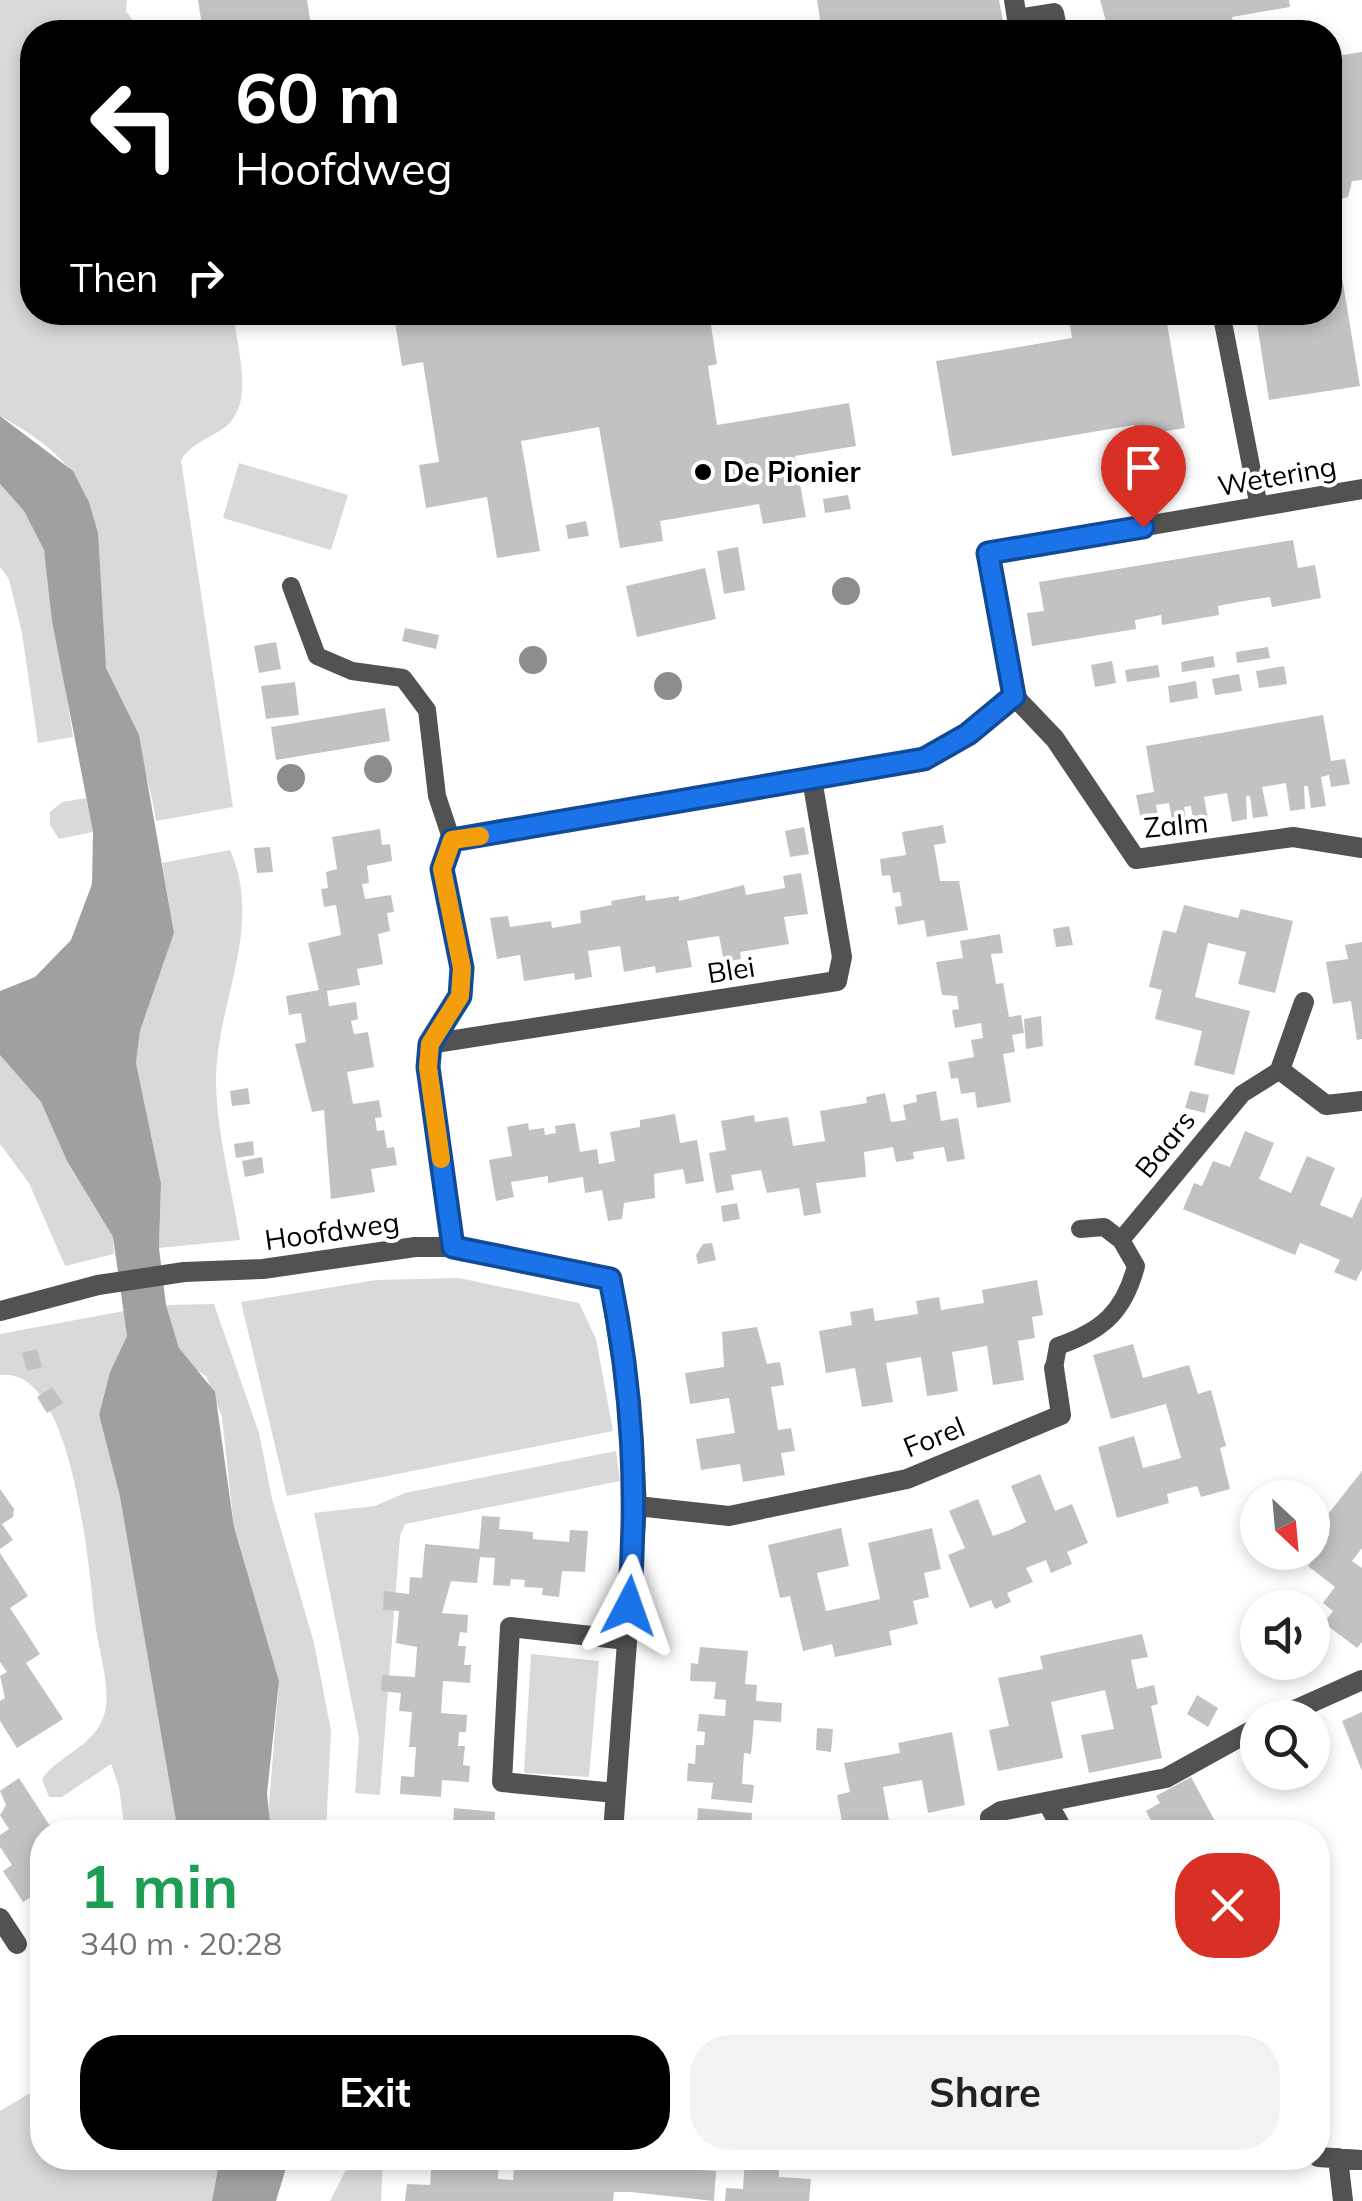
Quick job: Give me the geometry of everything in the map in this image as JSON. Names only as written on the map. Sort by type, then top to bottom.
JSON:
[{"type":"street","points":[[1017,20],[1054,13],[1055,20]]},
{"type":"street","name":"Wetering","points":[[1014,696],[988,553],[1362,490]]},
{"type":"street","points":[[453,1247],[428,1067],[430,1044],[460,996],[462,968],[442,869],[452,840],[924,759],[968,734],[1014,696]]},
{"type":"street","name":"Zalm","points":[[1014,696],[1055,739],[1136,859],[1293,836],[1362,848]]},
{"type":"street","name":"Blei","points":[[430,1044],[837,982],[842,957],[812,779]]},
{"type":"street","points":[[1304,1002],[1280,1070],[1326,1105],[1362,1101]]},
{"type":"street","name":"Hoofdweg","points":[[0,1311],[98,1285],[184,1272],[263,1269],[415,1247],[453,1247],[610,1279],[633,1435],[636,1506],[614,1820]]},
{"type":"street","name":"Forel","points":[[636,1506],[728,1516],[907,1479],[1061,1415],[1054,1368]]},
{"type":"street","points":[[615,1792],[502,1782],[510,1627],[626,1640]]},
{"type":"street","points":[[1317,1700],[1362,1680]]},
{"type":"street","points":[[990,1820],[1001,1811],[1166,1778],[1240,1737]]},
{"type":"street","points":[[1047,1802],[1057,1820]]},
{"type":"street","points":[[0,1918],[17,1944]]},
{"type":"street","points":[[1330,2158],[1362,2160]]},
{"type":"street","points":[[1330,2164],[1343,2201]]},
{"type":"lane","points":[[1223,325],[1258,507]]},
{"type":"lane","points":[[291,586],[317,656],[352,671],[403,678],[428,710],[437,796],[452,840]]},
{"type":"lane","name":"Baars","points":[[1121,1240],[1242,1094],[1280,1070]]},
{"type":"lane","points":[[1080,1229],[1104,1227],[1121,1240]]},
{"type":"lane","name":"Forel","points":[[1054,1368],[1058,1346],[1091,1335],[1128,1296],[1136,1266],[1121,1240]]},
{"type":"shaded area","points":[[0,0],[127,0],[126,11],[132,20],[20,20],[20,325],[236,325],[242,389],[235,416],[181,460],[233,807],[156,821],[142,761],[106,668],[99,627],[94,526],[87,498],[71,471],[43,444],[0,416]]},
{"type":"shaded area","points":[[0,416],[73,471],[89,502],[98,533],[106,668],[139,735],[174,933],[140,1031],[136,1063],[161,1183],[159,1248],[166,1305],[179,1348],[215,1392],[234,1527],[279,1681],[267,1794],[270,1820],[176,1820],[120,1497],[99,1415],[110,1372],[127,1336],[113,1237],[67,1161],[41,1102],[0,1055],[0,991],[35,977],[71,940],[92,884],[93,832],[52,621],[44,550],[24,511],[0,484]]},
{"type":"shaded area","points":[[239,463],[348,495],[331,550],[223,518]]},
{"type":"shaded area","points":[[0,484],[24,511],[44,550],[73,737],[38,743],[22,633],[9,579],[0,567]]},
{"type":"shaded area","points":[[86,798],[93,832],[59,839],[50,825],[50,812],[62,802]]},
{"type":"shaded area","points":[[230,850],[239,879],[241,936],[223,1021],[216,1079],[221,1139],[240,1240],[159,1248],[161,1183],[136,1063],[140,1031],[174,933],[162,863]]},
{"type":"shaded area","points":[[0,1055],[41,1102],[67,1161],[113,1237],[114,1254],[65,1266],[29,1183],[0,1144]]},
{"type":"shaded area","points":[[459,1278],[579,1303],[596,1339],[613,1431],[287,1496],[241,1302],[376,1280]]},
{"type":"shaded area","points":[[214,1304],[259,1433],[272,1499],[314,1643],[331,1731],[327,1820],[269,1820],[279,1681],[234,1527],[222,1417],[206,1376],[192,1367],[179,1348],[166,1305]]},
{"type":"shaded area","points":[[124,1311],[127,1336],[110,1372],[99,1416],[120,1497],[176,1820],[123,1820],[111,1764],[62,1797],[49,1797],[42,1779],[97,1730],[106,1706],[106,1686],[82,1519],[61,1435],[45,1402],[25,1381],[0,1375],[0,1334]]},
{"type":"shaded area","points":[[616,1451],[620,1481],[405,1524],[400,1536],[380,1795],[355,1793],[359,1738],[314,1513],[375,1506],[405,1493]]},
{"type":"shaded area","points":[[531,1654],[599,1661],[589,1777],[524,1773]]},
{"type":"shaded area","points":[[30,2093],[30,2170],[218,2170],[212,2201],[0,2201],[0,2111]]},
{"type":"shaded area","points":[[218,2170],[285,2170],[276,2201],[212,2201]]},
{"type":"shaded area","points":[[346,2170],[382,2170],[381,2201],[330,2201]]},
{"type":"building","points":[[198,0],[307,0],[310,20],[201,20]]},
{"type":"building","points":[[817,0],[999,0],[1003,20],[820,20]]},
{"type":"building","points":[[1100,0],[1289,0],[1290,7],[1232,17],[1233,20],[1106,20]]},
{"type":"building","points":[[1362,52],[1362,180],[1352,181],[1348,197],[1342,198],[1342,55]]},
{"type":"building","points":[[1342,277],[1360,386],[1269,400],[1257,325],[1342,325]]},
{"type":"building","points":[[395,325],[711,325],[717,364],[708,366],[717,425],[849,403],[856,446],[795,456],[806,517],[763,524],[759,504],[660,521],[663,541],[620,548],[599,427],[521,441],[540,551],[497,558],[487,497],[426,508],[419,465],[439,462],[423,362],[402,366]]},
{"type":"building","points":[[1070,325],[1167,325],[1185,428],[1136,436],[1134,425],[952,456],[936,361],[1072,338]]},
{"type":"building","points":[[848,495],[851,509],[825,513],[823,499]]},
{"type":"building","points":[[586,521],[589,536],[568,539],[566,525]]},
{"type":"building","points":[[1293,540],[1298,568],[1315,565],[1321,598],[1272,607],[1270,597],[1244,601],[1218,606],[1219,615],[1162,625],[1161,615],[1135,620],[1136,629],[1032,646],[1027,613],[1044,611],[1039,582]]},
{"type":"building","points":[[738,547],[745,590],[724,594],[717,551]]},
{"type":"building","points":[[705,568],[716,619],[637,637],[626,586]]},
{"type":"building","points":[[405,628],[439,635],[436,649],[402,641]]},
{"type":"building","points":[[276,642],[281,669],[259,673],[254,646]]},
{"type":"building","points":[[1268,647],[1270,658],[1237,663],[1236,652]]},
{"type":"building","points":[[1213,656],[1215,667],[1182,672],[1181,662]]},
{"type":"building","points":[[1112,661],[1116,683],[1095,687],[1091,665]]},
{"type":"building","points":[[1158,665],[1160,677],[1127,682],[1125,670]]},
{"type":"building","points":[[1284,666],[1287,684],[1259,688],[1256,671]]},
{"type":"building","points":[[1239,674],[1242,691],[1215,695],[1212,679]]},
{"type":"building","points":[[1196,681],[1198,698],[1170,703],[1168,686]]},
{"type":"building","points":[[295,682],[299,715],[266,719],[261,686]]},
{"type":"building","points":[[385,708],[390,741],[276,760],[271,727]]},
{"type":"building","points":[[1323,715],[1331,761],[1345,759],[1350,784],[1331,787],[1329,775],[1321,777],[1326,806],[1311,808],[1308,786],[1304,786],[1305,809],[1290,811],[1286,783],[1262,787],[1268,816],[1253,818],[1250,796],[1246,796],[1247,819],[1232,822],[1227,793],[1204,797],[1209,825],[1194,828],[1191,806],[1184,807],[1188,829],[1174,831],[1169,803],[1156,805],[1158,817],[1141,820],[1136,795],[1154,792],[1146,746]]},
{"type":"building","points":[[943,825],[946,843],[934,845],[940,881],[959,881],[968,930],[927,937],[924,920],[898,925],[895,907],[902,906],[900,892],[893,893],[890,875],[882,876],[880,859],[906,855],[902,832]]},
{"type":"building","points":[[804,827],[809,854],[790,857],[785,831]]},
{"type":"building","points":[[380,829],[382,845],[390,844],[392,861],[367,866],[369,883],[362,884],[365,899],[391,895],[394,912],[387,913],[390,931],[378,934],[383,964],[357,969],[360,985],[327,991],[329,1006],[356,1002],[358,1019],[351,1021],[354,1034],[368,1032],[374,1067],[347,1072],[353,1104],[379,1100],[382,1117],[375,1118],[377,1131],[384,1130],[387,1148],[394,1147],[397,1165],[371,1169],[375,1192],[331,1199],[324,1110],[312,1112],[295,1044],[306,1042],[301,1013],[289,1015],[286,996],[319,990],[308,943],[341,935],[336,905],[324,907],[321,889],[328,888],[326,872],[337,869],[332,837]]},
{"type":"building","points":[[270,847],[273,872],[257,873],[254,848]]},
{"type":"building","points":[[801,873],[808,914],[784,917],[789,944],[740,952],[741,959],[724,962],[719,936],[687,941],[692,967],[656,973],[655,966],[624,972],[620,946],[588,951],[592,977],[575,980],[574,973],[524,981],[520,955],[497,959],[490,918],[508,916],[510,927],[551,921],[552,928],[581,923],[580,911],[612,905],[611,901],[645,895],[646,901],[679,896],[679,901],[744,885],[746,895],[785,888],[783,876]]},
{"type":"building","points":[[1184,905],[1238,918],[1241,909],[1293,921],[1275,993],[1238,984],[1246,952],[1208,943],[1195,997],[1250,1011],[1234,1075],[1194,1065],[1202,1031],[1155,1019],[1162,990],[1149,987],[1163,930],[1176,933]]},
{"type":"building","points":[[1069,926],[1073,945],[1056,947],[1053,929]]},
{"type":"building","points":[[1000,934],[1003,953],[991,954],[996,984],[1003,983],[1009,1017],[1021,1015],[1024,1033],[1012,1035],[1015,1052],[1003,1054],[1011,1102],[977,1108],[975,1092],[961,1094],[958,1078],[951,1079],[948,1062],[974,1057],[971,1040],[983,1038],[981,1023],[955,1028],[952,1010],[959,1009],[957,996],[942,995],[936,962],[963,958],[960,941]]},
{"type":"building","points":[[1362,942],[1362,1039],[1357,1040],[1351,1001],[1333,1004],[1326,962],[1348,959],[1345,945]]},
{"type":"building","points":[[1041,1016],[1043,1046],[1026,1049],[1024,1019]]},
{"type":"building","points":[[248,1088],[250,1104],[232,1106],[230,1091]]},
{"type":"building","points":[[936,1091],[941,1121],[958,1118],[965,1159],[947,1162],[944,1147],[913,1152],[914,1159],[896,1162],[893,1147],[864,1152],[866,1177],[816,1183],[821,1213],[804,1216],[799,1188],[767,1193],[761,1170],[731,1175],[734,1190],[716,1193],[709,1153],[726,1150],[721,1121],[754,1115],[755,1122],[788,1117],[793,1146],[825,1141],[820,1111],[867,1103],[866,1097],[885,1093],[891,1122],[906,1120],[903,1105],[917,1102],[916,1095]]},
{"type":"building","points":[[1190,1091],[1209,1095],[1205,1113],[1185,1108]]},
{"type":"building","points":[[675,1114],[680,1143],[697,1140],[704,1181],[686,1184],[683,1169],[654,1174],[655,1198],[624,1203],[622,1219],[608,1221],[602,1190],[585,1193],[583,1177],[548,1183],[548,1176],[511,1182],[514,1197],[496,1201],[489,1160],[512,1156],[507,1127],[528,1123],[529,1130],[544,1128],[545,1135],[556,1133],[555,1126],[575,1123],[580,1152],[597,1149],[599,1164],[615,1161],[610,1132],[640,1127],[640,1120]]},
{"type":"building","points":[[1245,1131],[1274,1143],[1259,1179],[1291,1193],[1307,1156],[1335,1168],[1320,1205],[1352,1218],[1362,1196],[1362,1269],[1356,1281],[1334,1272],[1340,1260],[1320,1251],[1300,1243],[1295,1255],[1183,1209],[1194,1183],[1202,1186],[1213,1161],[1230,1167]]},
{"type":"building","points":[[253,1141],[254,1155],[236,1158],[234,1144]]},
{"type":"building","points":[[262,1157],[264,1173],[245,1177],[242,1161]]},
{"type":"building","points":[[737,1203],[740,1219],[723,1222],[721,1206]]},
{"type":"building","points":[[712,1243],[716,1260],[698,1264],[696,1255],[703,1244]]},
{"type":"building","points":[[1037,1280],[1043,1315],[1032,1317],[1035,1338],[1018,1341],[1024,1380],[993,1385],[987,1346],[952,1352],[958,1391],[927,1396],[921,1357],[886,1363],[893,1402],[862,1407],[855,1368],[826,1373],[819,1331],[852,1325],[850,1312],[873,1308],[875,1321],[918,1314],[916,1301],[939,1297],[941,1310],[984,1303],[982,1290]]},
{"type":"building","points":[[757,1327],[767,1364],[780,1362],[784,1385],[771,1387],[778,1430],[791,1428],[795,1451],[781,1453],[785,1475],[743,1482],[740,1464],[701,1470],[696,1439],[735,1433],[729,1398],[690,1404],[685,1373],[724,1367],[722,1332]]},
{"type":"building","points":[[1133,1344],[1143,1378],[1189,1365],[1198,1394],[1211,1390],[1226,1446],[1220,1448],[1230,1489],[1201,1497],[1197,1486],[1167,1494],[1169,1503],[1117,1518],[1098,1447],[1134,1436],[1143,1468],[1181,1458],[1166,1404],[1111,1419],[1093,1355]]},
{"type":"building","points":[[37,1349],[42,1367],[27,1371],[22,1353]]},
{"type":"building","points":[[52,1387],[63,1403],[47,1413],[37,1397]]},
{"type":"building","points":[[1362,1471],[1362,1548],[1352,1561],[1362,1568],[1362,1642],[1357,1648],[1330,1628],[1330,1594],[1335,1587],[1313,1570],[1330,1570],[1330,1512]]},
{"type":"building","points":[[1040,1474],[1055,1511],[1072,1504],[1088,1543],[1067,1552],[1072,1564],[1051,1573],[1046,1560],[1026,1568],[1033,1582],[1007,1593],[1011,1602],[995,1609],[991,1600],[970,1608],[948,1555],[965,1548],[949,1511],[978,1499],[993,1536],[1010,1530],[1026,1522],[1011,1486]]},
{"type":"building","points":[[0,1489],[14,1509],[13,1517],[2,1524],[13,1540],[0,1549]]},
{"type":"building","points":[[482,1516],[500,1517],[499,1529],[533,1532],[533,1539],[569,1542],[570,1530],[588,1531],[585,1572],[562,1571],[559,1597],[542,1595],[543,1588],[524,1587],[525,1580],[511,1579],[510,1586],[493,1585],[495,1558],[480,1557],[477,1583],[451,1581],[442,1613],[468,1615],[467,1633],[460,1632],[458,1646],[466,1646],[464,1665],[471,1665],[470,1683],[443,1681],[441,1713],[467,1715],[466,1732],[459,1732],[458,1746],[465,1746],[463,1765],[470,1766],[469,1782],[442,1780],[441,1797],[400,1794],[401,1776],[414,1777],[416,1747],[409,1747],[412,1712],[399,1711],[401,1693],[381,1691],[382,1675],[415,1677],[417,1647],[396,1643],[399,1611],[383,1610],[384,1591],[409,1594],[410,1577],[422,1578],[425,1544],[479,1549]]},
{"type":"building","points":[[841,1528],[849,1566],[817,1573],[826,1611],[880,1599],[868,1543],[932,1528],[941,1569],[924,1573],[929,1597],[913,1601],[918,1624],[889,1631],[892,1645],[835,1657],[832,1644],[803,1651],[790,1596],[780,1598],[768,1545]]},
{"type":"building","points":[[0,1553],[28,1596],[10,1608],[40,1654],[26,1663],[63,1719],[17,1748],[0,1721],[0,1701],[5,1698],[0,1676],[7,1672],[0,1662]]},
{"type":"building","points":[[1142,1634],[1148,1657],[1131,1660],[1137,1689],[1154,1685],[1158,1704],[1151,1706],[1162,1758],[1089,1773],[1081,1735],[1114,1729],[1105,1690],[1051,1702],[1063,1758],[998,1771],[989,1730],[1009,1726],[998,1678],[1043,1669],[1040,1656]]},
{"type":"building","points":[[700,1647],[748,1651],[745,1684],[757,1685],[756,1701],[782,1703],[781,1722],[754,1720],[751,1754],[744,1753],[742,1784],[754,1785],[752,1803],[711,1799],[713,1783],[687,1781],[688,1763],[695,1764],[696,1745],[704,1745],[705,1732],[697,1731],[699,1714],[725,1716],[726,1700],[714,1699],[716,1682],[690,1681],[691,1663],[698,1664]]},
{"type":"building","points":[[1197,1695],[1218,1708],[1208,1727],[1187,1714]]},
{"type":"building","points":[[1362,1712],[1362,1771],[1342,1721]]},
{"type":"building","points":[[817,1728],[833,1729],[831,1752],[816,1750]]},
{"type":"building","points":[[952,1732],[965,1805],[928,1813],[922,1780],[883,1787],[889,1820],[842,1820],[837,1795],[850,1792],[844,1763],[900,1753],[898,1743]]},
{"type":"building","points":[[1191,1777],[1214,1820],[1150,1820],[1146,1811],[1160,1803],[1156,1796]]},
{"type":"building","points":[[19,1778],[46,1820],[30,1820],[30,1898],[23,1902],[3,1871],[12,1865],[0,1847],[0,1835],[9,1829],[0,1815],[6,1805],[0,1791]]},
{"type":"building","points":[[454,1808],[495,1812],[495,1820],[453,1820]]},
{"type":"building","points":[[698,1808],[752,1813],[752,1820],[697,1820]]},
{"type":"building","points":[[431,2170],[498,2170],[498,2179],[513,2180],[514,2170],[716,2171],[714,2201],[614,2192],[613,2201],[405,2201],[407,2184],[430,2185]]},
{"type":"building","points":[[744,2170],[779,2170],[779,2177],[811,2179],[809,2201],[725,2201],[726,2188],[743,2189]]},
{"type":"slow traffic","points":[[441,1159],[428,1067],[430,1044],[460,996],[462,968],[442,869],[452,840],[480,836]]},
{"type":"place","name":"De Pionier","points":[[703,472]]},
{"type":"route","points":[[629,1606],[636,1506],[633,1435],[610,1279],[453,1247],[428,1067],[430,1044],[460,996],[462,968],[442,869],[452,840],[924,759],[968,734],[1014,696],[988,553],[1143,527]]}]
